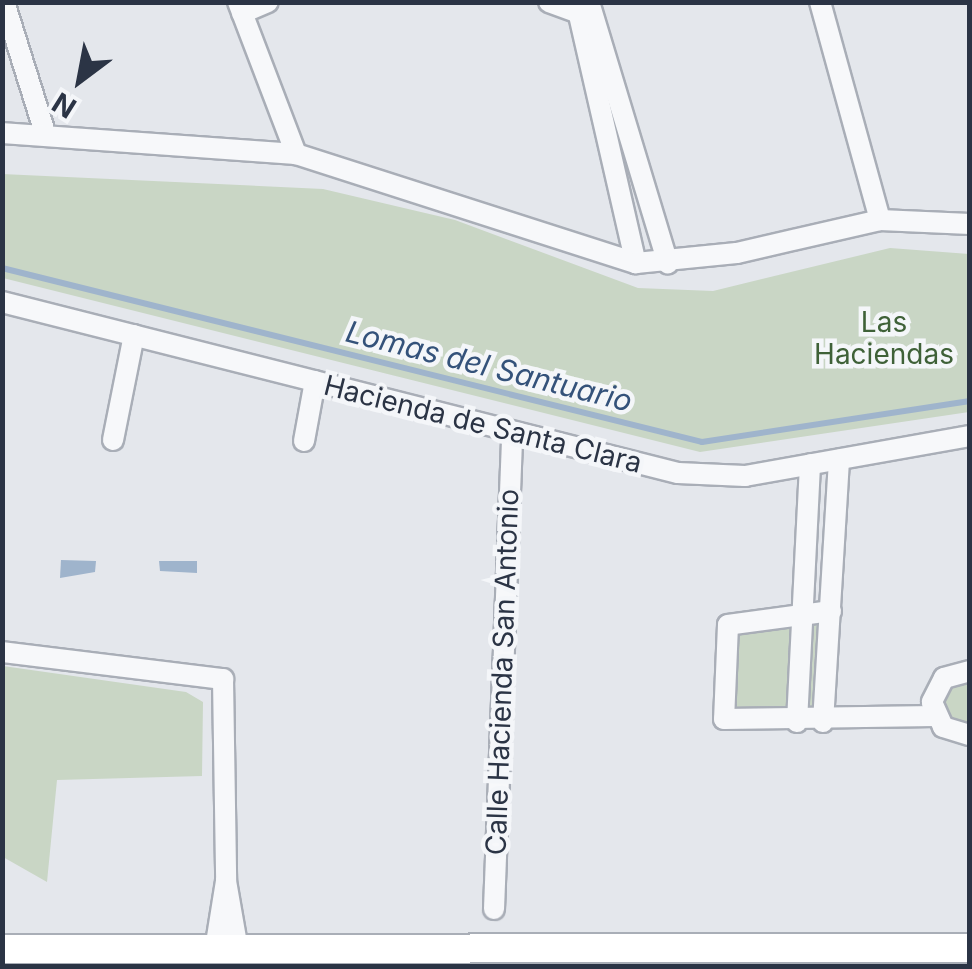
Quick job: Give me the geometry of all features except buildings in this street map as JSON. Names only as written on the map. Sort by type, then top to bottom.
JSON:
[{"type":"main road","points":[[2,950],[44,959],[226,950],[970,948]]},
{"type":"street","points":[[268,2],[240,8],[296,154]]},
{"type":"street","points":[[549,2],[583,9]]},
{"type":"street","points":[[820,2],[880,220]]},
{"type":"street","points":[[4,8],[46,136]]},
{"type":"street","points":[[583,9],[636,263]]},
{"type":"street","points":[[583,9],[668,264]]},
{"type":"street","points":[[2,133],[296,154],[636,263],[668,264],[880,220],[970,224]]},
{"type":"street","name":"Hacienda de Santa Clara","points":[[2,302],[512,435],[716,477],[970,436]]},
{"type":"street","points":[[112,440],[134,335]]},
{"type":"street","points":[[304,440],[315,381]]},
{"type":"street","name":"Calle Hacienda San Antonio","points":[[494,909],[512,435]]},
{"type":"street","points":[[824,722],[839,459]]},
{"type":"street","points":[[797,722],[810,464]]},
{"type":"street","points":[[831,611],[738,619],[723,636],[724,719],[824,722],[935,716],[970,735]]},
{"type":"street","points":[[2,652],[223,679],[226,950]]},
{"type":"street","points":[[935,716],[936,689],[970,671]]},
{"type":"green space","name":"Las Haciendas","points":[[2,174],[323,189],[455,220],[638,288],[713,291],[890,248],[969,254],[969,412],[700,452],[3,278]]},
{"type":"green space","points":[[818,621],[816,716],[732,709],[737,628]]},
{"type":"green space","points":[[3,666],[186,692],[203,702],[202,776],[57,780],[47,882],[3,857]]},
{"type":"green space","points":[[969,674],[969,728],[937,714],[948,679]]},
{"type":"water","points":[[61,560],[96,561],[95,572],[60,578]]},
{"type":"water","points":[[159,561],[197,561],[197,573],[160,571]]},
{"type":"waterway","name":"Lomas del Santuario","points":[[2,268],[702,442],[970,401]]}]
